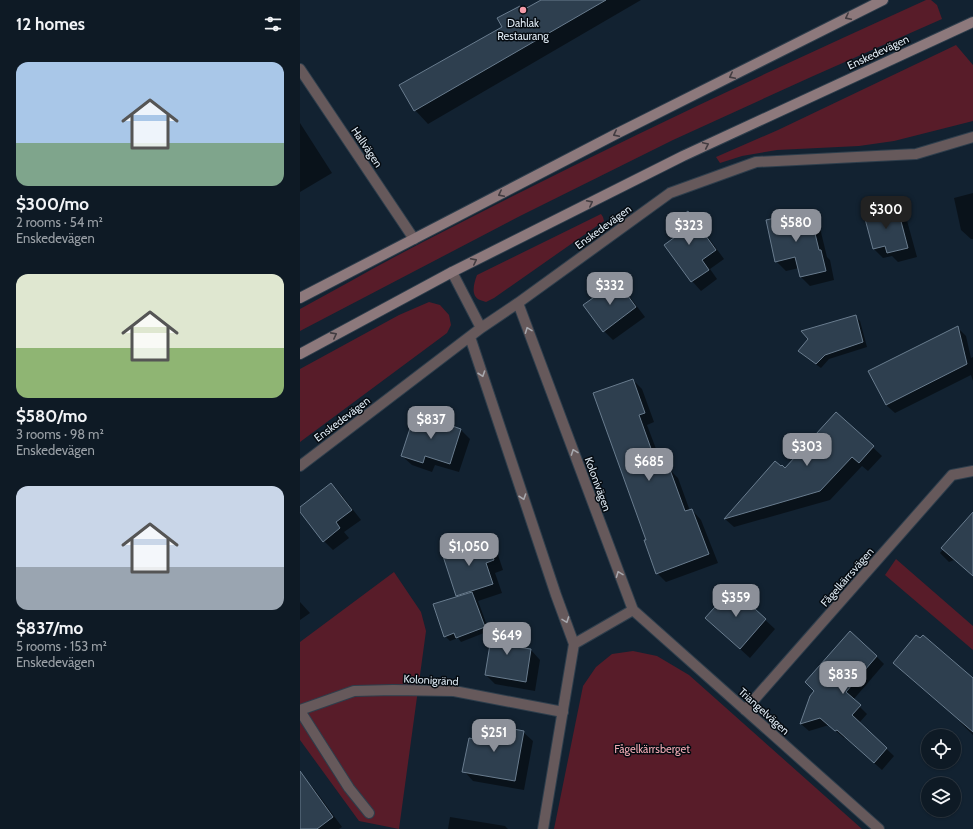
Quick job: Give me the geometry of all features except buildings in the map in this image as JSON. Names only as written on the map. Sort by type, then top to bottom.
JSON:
[{"type":"main road","points":[[300,298],[611,137],[883,0]]},
{"type":"main road","name":"Enskedevägen","points":[[300,354],[452,272],[683,156],[973,22]]},
{"type":"street","name":"Hallvägen","points":[[300,69],[414,239]]},
{"type":"street","name":"Enskedevägen","points":[[300,466],[481,328],[670,193],[756,162],[916,154],[973,137]]},
{"type":"street","points":[[452,272],[481,328]]},
{"type":"street","name":"Kolonivägen","points":[[518,303],[633,610]]},
{"type":"street","points":[[470,337],[556,595],[574,644],[543,829]]},
{"type":"street","name":"Fågelkärrsvägen","points":[[745,710],[952,476],[973,470]]},
{"type":"street","points":[[574,644],[633,610]]},
{"type":"street","name":"Triangelvägen","points":[[633,610],[879,829]]},
{"type":"street","name":"Kolonigränd","points":[[369,813],[349,788],[300,710],[354,691],[393,690],[454,691],[562,712]]},
{"type":"green space","points":[[926,0],[931,0],[937,5],[942,19],[673,140],[520,216],[300,331],[300,309],[408,250],[547,179],[673,118]]},
{"type":"green space","points":[[956,45],[973,65],[973,121],[894,141],[859,146],[777,150],[742,156],[720,163],[716,157],[778,130]]},
{"type":"green space","points":[[601,214],[604,221],[494,298],[486,302],[475,296],[474,285],[477,275]]},
{"type":"green space","points":[[429,302],[440,305],[449,315],[451,325],[447,333],[300,442],[300,369],[399,315]]},
{"type":"green space","points":[[896,559],[973,626],[973,650],[885,575]]},
{"type":"green space","points":[[394,572],[421,612],[426,631],[399,829],[359,821],[300,740],[300,642]]},
{"type":"green space","name":"Fågelkärrsberget","points":[[633,651],[657,656],[689,675],[862,829],[554,829],[583,686],[596,667],[612,654]]},
{"type":"place","name":"Dahlak Restaurang","points":[[523,10]]}]
